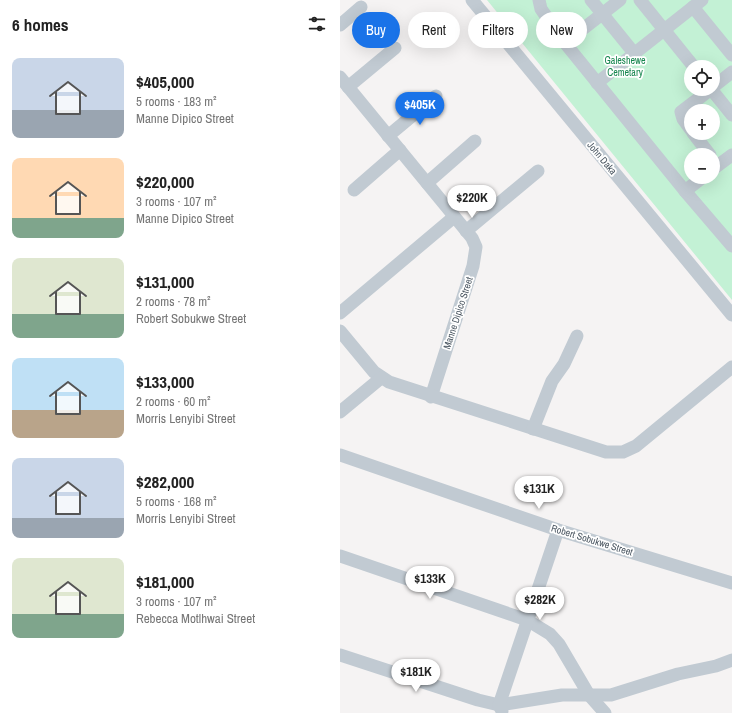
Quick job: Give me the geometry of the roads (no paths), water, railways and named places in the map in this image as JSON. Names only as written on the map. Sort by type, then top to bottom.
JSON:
[{"type":"street","name":"John Daka","points":[[472,0],[732,315]]},
{"type":"street","points":[[539,0],[543,12]]},
{"type":"street","points":[[591,0],[634,54]]},
{"type":"street","points":[[587,26],[620,0]]},
{"type":"street","points":[[640,0],[689,60]]},
{"type":"street","points":[[597,83],[697,3],[732,55]]},
{"type":"street","points":[[340,24],[361,7]]},
{"type":"street","name":"Manne Dipico Street","points":[[396,48],[343,84],[427,183],[466,231],[476,247],[475,258],[431,397]]},
{"type":"street","points":[[569,48],[685,192],[732,246]]},
{"type":"street","points":[[720,82],[732,72]]},
{"type":"street","points":[[388,136],[436,96]]},
{"type":"street","points":[[691,104],[702,96]]},
{"type":"street","points":[[718,96],[732,115]]},
{"type":"street","points":[[684,110],[681,112],[684,120]]},
{"type":"street","points":[[427,183],[475,141]]},
{"type":"street","points":[[354,190],[400,150]]},
{"type":"street","points":[[720,159],[732,154]]},
{"type":"street","points":[[466,231],[538,171]]},
{"type":"street","points":[[685,192],[695,184]]},
{"type":"street","points":[[340,314],[454,217]]},
{"type":"street","points":[[340,331],[368,365],[381,378],[399,387],[606,452],[623,452],[636,446],[730,371]]},
{"type":"street","points":[[533,429],[552,381],[564,364],[577,336]]},
{"type":"street","points":[[340,412],[381,378]]},
{"type":"street","name":"Robert Sobukwe Street","points":[[340,455],[558,530],[732,582]]},
{"type":"street","points":[[501,709],[527,620],[558,530]]},
{"type":"street","points":[[340,556],[527,620],[550,634],[560,644],[589,695],[605,713]]},
{"type":"street","points":[[340,655],[478,700],[501,709],[562,695],[611,695],[678,674],[716,666],[732,660]]},
{"type":"park label","name":"Galeshewe Cemetary","points":[[625,66]]}]
